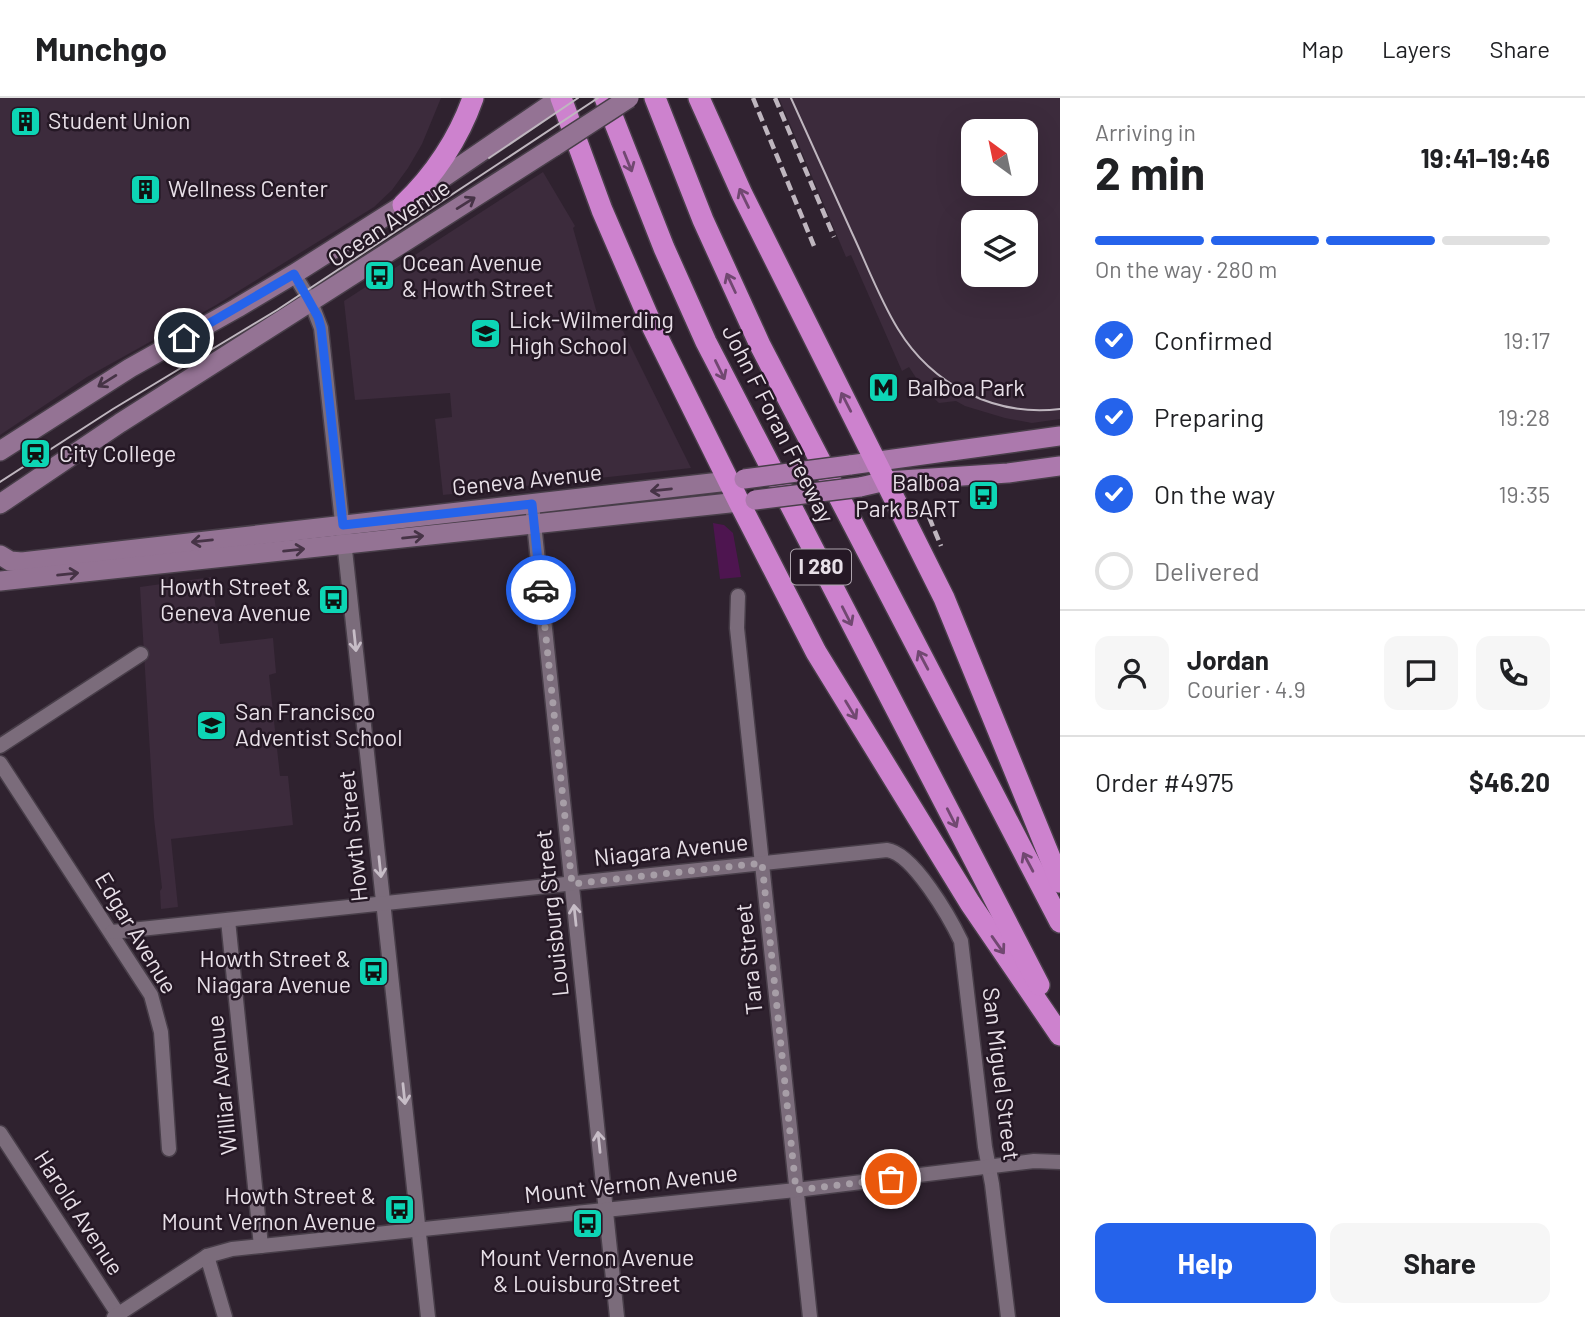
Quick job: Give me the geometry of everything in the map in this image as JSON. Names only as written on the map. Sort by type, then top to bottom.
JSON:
[{"type":"highway","points":[[402,205],[417,192],[446,153],[473,98]]},
{"type":"highway","points":[[560,98],[626,268],[653,328],[747,501],[816,652],[970,903],[1060,1035]]},
{"type":"highway","name":"John F Foran Freeway","points":[[605,98],[664,248],[720,371],[1060,1025]]},
{"type":"highway","name":"John F Foran Freeway","points":[[655,98],[708,231],[765,355],[1060,922]]},
{"type":"highway","points":[[699,98],[741,194],[927,561],[957,627],[1060,882]]},
{"type":"main road","name":"Ocean Avenue","points":[[0,451],[130,368],[294,274],[560,98]]},
{"type":"main road","name":"Ocean Avenue","points":[[0,504],[102,434],[629,98]]},
{"type":"main road","name":"Geneva Avenue","points":[[0,555],[10,561],[22,562],[344,534],[534,524],[747,501],[860,487],[881,472],[1060,436]]},
{"type":"main road","name":"Geneva Avenue","points":[[0,581],[344,534],[532,504],[850,465],[881,472],[1007,473],[1060,466]]},
{"type":"street","name":"Howth Street","points":[[294,274],[311,302],[321,328],[428,1317]]},
{"type":"street","name":"Louisburg Street","points":[[532,504],[617,1317]]},
{"type":"street","name":"Tara Street","points":[[738,596],[737,628],[810,1317]]},
{"type":"street","points":[[0,746],[141,654]]},
{"type":"street","name":"Edgar Avenue","points":[[0,763],[147,987],[158,1014],[161,1032],[169,1149]]},
{"type":"street","name":"Niagara Avenue","points":[[112,932],[887,850],[900,855]]},
{"type":"street","name":"San Miguel Street","points":[[900,855],[911,864],[947,916],[961,942],[1008,1317]]},
{"type":"street","name":"Williar Avenue","points":[[228,920],[261,1246]]},
{"type":"street","name":"Harold Avenue","points":[[0,1133],[117,1316]]},
{"type":"street","name":"Mount Vernon Avenue","points":[[207,1256],[232,1249],[796,1190],[1034,1161],[1060,1162]]},
{"type":"street","points":[[117,1316],[207,1256],[225,1317]]},
{"type":"shaded area","points":[[0,98],[441,98],[422,144],[408,168],[392,190],[374,207],[216,305],[87,377],[0,435]]},
{"type":"shaded area","points":[[779,98],[1060,98],[1060,419],[1032,423],[1005,418],[956,401],[939,403],[922,387],[909,367],[902,371],[851,255],[846,257]]},
{"type":"shaded area","name":"Lick-Wilmerding High School","points":[[543,172],[575,226],[573,228],[600,324],[623,331],[691,468],[443,495],[435,419],[452,417],[450,393],[355,400],[344,301]]},
{"type":"shaded area","points":[[713,523],[724,525],[733,533],[741,577],[720,579]]},
{"type":"shaded area","name":"San Francisco Adventist School","points":[[212,577],[220,644],[273,638],[276,673],[269,675],[280,776],[288,776],[293,825],[171,839],[178,907],[161,909],[162,888],[154,818],[140,587]]},
{"type":"tram line","points":[[489,158],[578,98]]},
{"type":"tram line","points":[[0,482],[113,409],[277,310],[598,98]]},
{"type":"tram line","points":[[791,98],[879,294],[912,349],[947,381],[989,402],[1012,408],[1060,409]]},
{"type":"railway","points":[[753,98],[814,246]]},
{"type":"railway","points":[[775,98],[834,237]]},
{"type":"railway","points":[[929,517],[941,546]]},
{"type":"way so far","points":[[541,590],[572,884],[762,863],[796,1190],[891,1179]]},
{"type":"place","name":"Student Union","points":[[25,121]]},
{"type":"place","name":"Wellness Center","points":[[145,189]]},
{"type":"place","name":"Ocean Avenue & Howth Street","points":[[379,276]]},
{"type":"place","name":"Lick-Wilmerding High School","points":[[486,333]]},
{"type":"place","name":"Balboa Park","points":[[884,388]]},
{"type":"place","name":"City College","points":[[36,454]]},
{"type":"place","name":"Balboa Park BART","points":[[983,496]]},
{"type":"place","name":"Howth Street & Geneva Avenue","points":[[334,600]]},
{"type":"place","name":"San Francisco Adventist School","points":[[212,725]]},
{"type":"place","name":"Howth Street & Niagara Avenue","points":[[374,972]]},
{"type":"place","name":"Howth Street & Mount Vernon Avenue","points":[[399,1209]]},
{"type":"place","name":"Mount Vernon Avenue & Louisburg Street","points":[[587,1224]]},
{"type":"route","points":[[184,338],[294,274],[311,302],[321,328],[343,525],[532,504],[541,590]]}]
